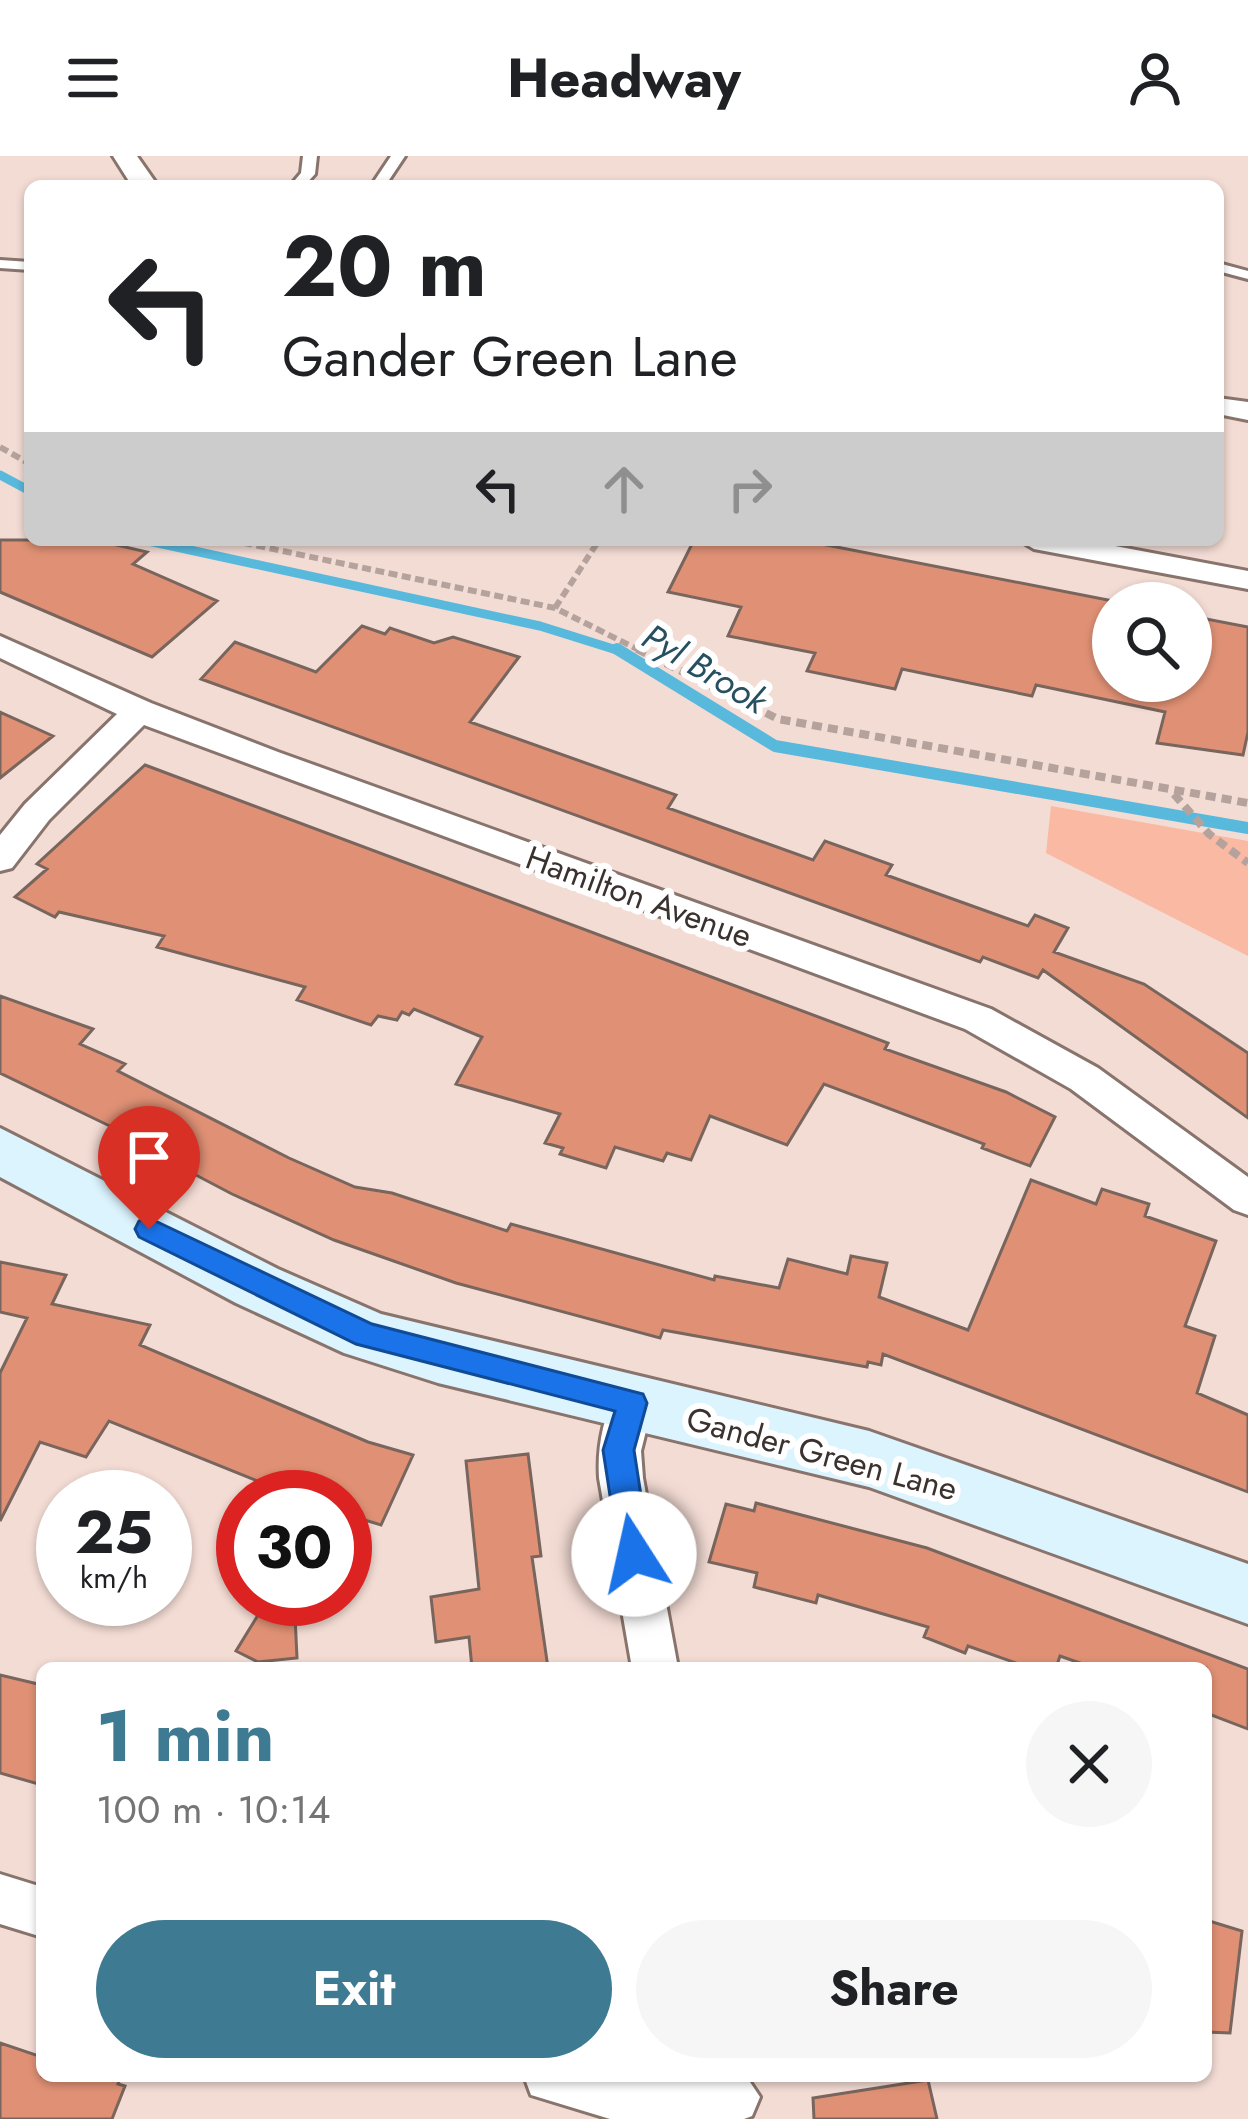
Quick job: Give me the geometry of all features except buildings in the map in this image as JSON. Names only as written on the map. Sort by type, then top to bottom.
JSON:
[{"type":"street","points":[[1066,546],[1248,580]]},
{"type":"street","name":"Hamilton Avenue","points":[[0,646],[139,711],[978,1019],[1073,1070],[1248,1198]]},
{"type":"street","points":[[3,849],[139,711]]},
{"type":"street","name":"Gander Green Lane","points":[[0,1150],[257,1286],[366,1335],[928,1477],[1248,1594]]},
{"type":"street","points":[[632,1403],[619,1450],[621,1478],[654,1662]]},
{"type":"street","points":[[0,1898],[36,1910]]},
{"type":"street","points":[[572,2082],[630,2098],[687,2106],[733,2097]]},
{"type":"path","points":[[259,546],[555,608],[778,718],[1173,793],[1248,802]]},
{"type":"path","points":[[555,608],[595,546]]},
{"type":"path","points":[[1173,793],[1209,834],[1248,863]]},
{"type":"shaded area","points":[[1051,806],[1248,841],[1248,956],[1046,853]]},
{"type":"waterway","name":"Pyl Brook","points":[[0,475],[24,488]]},
{"type":"waterway","name":"Pyl Brook","points":[[172,546],[540,626],[621,651]]},
{"type":"waterway","name":"Pyl Brook","points":[[617,649],[621,651]]},
{"type":"waterway","name":"Pyl Brook","points":[[621,651],[775,746],[1248,828]]},
{"type":"route","points":[[149,1229],[257,1286],[366,1335],[632,1403],[619,1450],[634,1554]]}]
